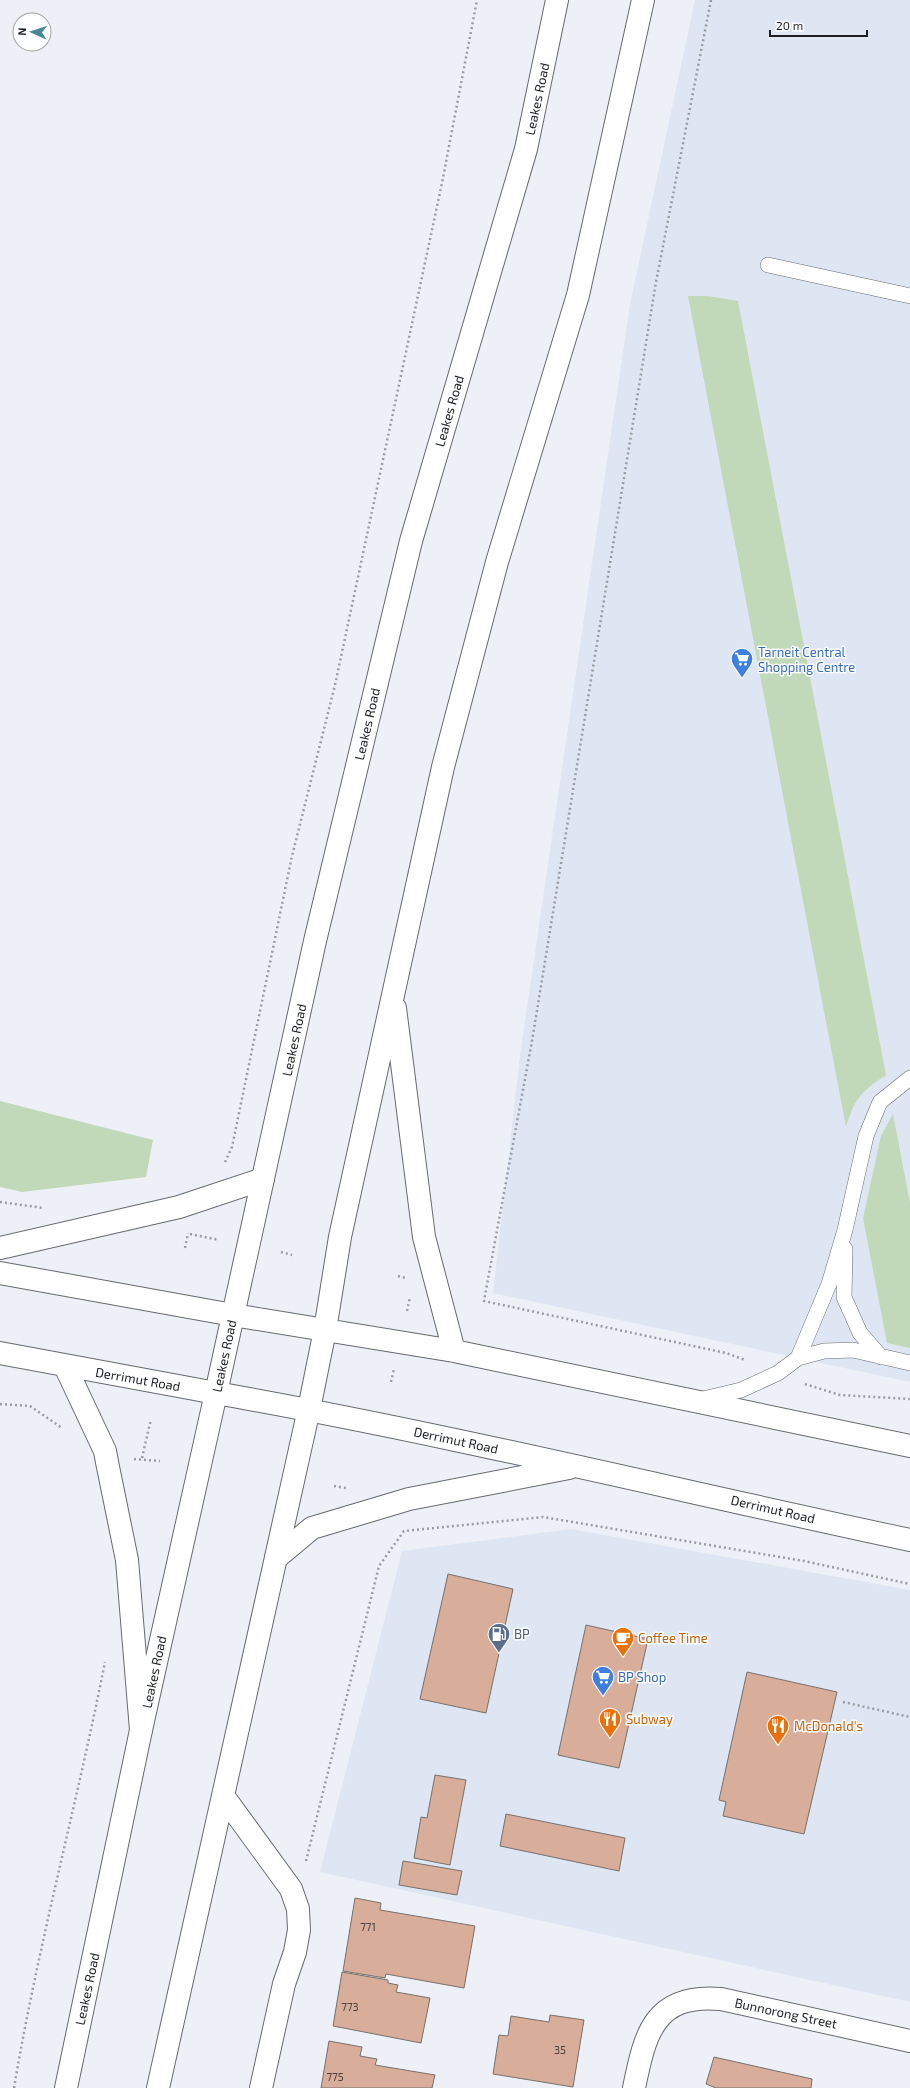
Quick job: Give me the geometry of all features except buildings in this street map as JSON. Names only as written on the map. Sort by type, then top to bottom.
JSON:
[{"type":"main road","name":"Leakes Road","points":[[66,2088],[141,1730],[315,941],[411,541],[526,149],[557,0]]},
{"type":"main road","points":[[158,2088],[224,1797],[309,1409],[325,1330],[340,1237],[443,767],[497,562],[578,295],[643,0]]},
{"type":"main road","points":[[393,991],[424,1237],[454,1351]]},
{"type":"main road","points":[[0,1248],[179,1207],[263,1179]]},
{"type":"main road","points":[[0,1273],[233,1315],[454,1351],[692,1402],[910,1446]]},
{"type":"main road","name":"Derrimut Road","points":[[0,1352],[65,1366],[309,1409],[910,1540]]},
{"type":"main road","points":[[65,1366],[104,1451],[107,1462],[127,1560],[141,1730]]},
{"type":"main road","points":[[276,1558],[312,1528],[409,1499],[578,1467]]},
{"type":"main road","points":[[224,1797],[291,1889],[298,1909],[299,1930],[295,1952],[284,1984],[261,2088]]},
{"type":"main road","name":"Bunnorong Street","points":[[634,2088],[644,2041],[656,2022],[664,2013],[686,2000],[698,1998],[721,1999],[910,2041]]},
{"type":"lane","points":[[768,265],[910,296]]},
{"type":"lane","points":[[798,1358],[829,1284],[845,1230],[866,1136],[880,1102],[910,1078]]},
{"type":"lane","points":[[845,1230],[844,1297],[860,1333],[881,1357]]},
{"type":"lane","points":[[692,1402],[741,1390],[778,1374],[798,1358],[824,1351],[853,1350],[910,1363]]},
{"type":"path","points":[[222,1168],[232,1147],[292,856],[335,685],[442,183],[477,0]]},
{"type":"path","points":[[711,0],[656,282],[532,1041],[484,1301],[726,1353],[748,1361]]},
{"type":"path","points":[[185,1248],[188,1233],[219,1240]]},
{"type":"path","points":[[281,1252],[292,1255]]},
{"type":"path","points":[[391,1382],[394,1368]]},
{"type":"path","points":[[804,1384],[840,1395],[910,1399]]},
{"type":"path","points":[[0,1404],[30,1406],[62,1428],[66,1434]]},
{"type":"path","points":[[150,1418],[142,1458],[160,1461]]},
{"type":"path","points":[[295,1903],[346,1706],[379,1566],[404,1531],[543,1517],[804,1561],[910,1584]]},
{"type":"path","points":[[14,2088],[23,2035],[87,1755],[107,1654]]},
{"type":"path","points":[[842,1702],[910,1717]]},
{"type":"shaded area","name":"Tarneit Central Shopping Centre","points":[[695,0],[910,0],[910,1382],[493,1293],[520,1055],[630,304]]},
{"type":"shaded area","points":[[571,1529],[910,1590],[910,2002],[320,1872],[402,1551]]},
{"type":"green space","points":[[688,296],[708,296],[738,301],[886,1075],[864,1091],[852,1110],[846,1127]]},
{"type":"green space","points":[[0,1101],[153,1140],[146,1177],[22,1192],[0,1187]]},
{"type":"green space","points":[[893,1114],[910,1203],[910,1348],[887,1343],[863,1218],[881,1136]]},
{"type":"place","name":"Tarneit Central Shopping Centre","points":[[742,678]]},
{"type":"place","name":"BP","points":[[499,1654]]},
{"type":"place","name":"Coffee Time","points":[[623,1658]]},
{"type":"place","name":"BP Shop","points":[[603,1696]]},
{"type":"place","name":"Subway","points":[[610,1738]]},
{"type":"place","name":"McDonald's","points":[[778,1746]]}]
